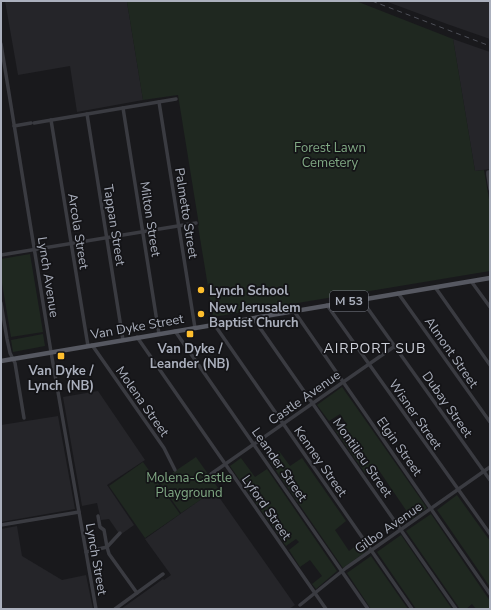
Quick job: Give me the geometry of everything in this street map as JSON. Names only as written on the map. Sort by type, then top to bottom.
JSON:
[{"type":"main road","name":"Van Dyke Street","points":[[1,361],[490,278]]},
{"type":"street","name":"Lynch Avenue","points":[[1,44],[34,250],[79,512]]},
{"type":"street","points":[[14,126],[176,99]]},
{"type":"street","name":"Palmetto Street","points":[[159,102],[195,328]]},
{"type":"street","name":"Milton Street","points":[[123,108],[159,334]]},
{"type":"street","name":"Tappan Street","points":[[87,114],[123,340]]},
{"type":"street","name":"Arcola Street","points":[[51,120],[71,243],[90,345]]},
{"type":"street","points":[[490,172],[488,175],[490,189]]},
{"type":"street","points":[[1,255],[196,222]]},
{"type":"street","points":[[471,281],[490,307]]},
{"type":"street","points":[[435,287],[490,365]]},
{"type":"street","name":"Almont Street","points":[[398,293],[490,422]]},
{"type":"street","name":"Dubay Street","points":[[361,299],[490,480]]},
{"type":"street","points":[[1,303],[10,353],[15,364],[24,418]]},
{"type":"street","name":"Wisner Street","points":[[327,305],[490,534]]},
{"type":"street","name":"Elgin Street","points":[[294,311],[432,508],[490,594]]},
{"type":"street","name":"Montilieu Street","points":[[253,318],[456,609]]},
{"type":"street","name":"Kenney Street","points":[[214,324],[412,609]]},
{"type":"street","name":"Leander Street","points":[[175,331],[368,609]]},
{"type":"street","name":"Lyford Street","points":[[137,337],[326,609]]},
{"type":"street","name":"Molena Street","points":[[90,345],[164,448],[175,470]]},
{"type":"street","name":"Castle Avenue","points":[[212,474],[395,346]]},
{"type":"street","name":"Gilbo Avenue","points":[[300,605],[342,571],[490,467]]},
{"type":"street","points":[[1,525],[79,512]]},
{"type":"street","name":"Lynch Street","points":[[79,512],[96,609]]},
{"type":"street","points":[[98,516],[100,527],[104,530],[109,554],[137,593]]},
{"type":"street","points":[[86,552],[107,547],[120,533]]},
{"type":"street","points":[[115,609],[164,574]]},
{"type":"shaded area","points":[[5,1],[131,1],[127,2],[143,100],[77,112],[70,66],[18,75]]},
{"type":"shaded area","points":[[385,1],[489,1],[490,39],[447,24]]},
{"type":"shaded area","points":[[453,39],[490,52],[490,169],[475,171]]},
{"type":"shaded area","points":[[98,391],[145,460],[107,485],[134,525],[120,535],[109,519],[101,520],[97,503],[82,506],[63,397]]},
{"type":"shaded area","points":[[58,416],[75,509],[1,522],[1,425]]},
{"type":"shaded area","points":[[214,490],[295,605],[289,609],[121,609],[171,575],[145,539]]},
{"type":"shaded area","points":[[17,526],[22,556],[62,580],[86,575],[93,609],[1,609],[1,529]]},
{"type":"green space","name":"Forest Lawn Cemetery","points":[[356,1],[453,39],[475,171],[484,170],[490,205],[490,271],[213,317],[178,95],[143,100],[127,2]]},
{"type":"green space","points":[[30,254],[43,332],[11,337],[1,277],[1,259]]},
{"type":"green space","points":[[43,334],[45,346],[13,352],[11,340]]},
{"type":"green space","points":[[342,387],[427,508],[412,519],[376,466],[365,473],[335,430],[346,423],[340,414],[329,421],[317,405]]},
{"type":"green space","points":[[279,451],[290,466],[302,458],[346,521],[335,530],[349,551],[361,542],[367,551],[343,568],[268,459]]},
{"type":"green space","name":"Molena-Castle Playground","points":[[196,457],[218,488],[181,513],[159,482]]},
{"type":"green space","points":[[241,458],[255,477],[267,469],[337,571],[316,589],[312,584],[322,576],[310,560],[300,567],[289,550],[299,542],[296,539],[286,546],[230,466]]},
{"type":"green space","points":[[143,462],[180,514],[145,538],[109,486]]},
{"type":"green space","points":[[457,495],[490,541],[490,587],[437,510]]},
{"type":"green space","points":[[431,514],[490,601],[490,609],[476,609],[472,604],[466,609],[460,609],[406,531]]},
{"type":"green space","points":[[401,535],[452,609],[416,609],[377,552]]},
{"type":"green space","points":[[371,556],[408,609],[371,609],[347,573]]},
{"type":"railway","points":[[372,1],[490,46]]},
{"type":"place","name":"Lynch School","points":[[201,290]]},
{"type":"place","name":"New Jerusalem Baptist Church","points":[[201,314]]},
{"type":"place","name":"Van Dyke / Leander (NB)","points":[[190,334]]},
{"type":"place","name":"Van Dyke / Lynch (NB)","points":[[61,356]]},
{"type":"district","name":"AIRPORT SUB","points":[[375,348]]}]
